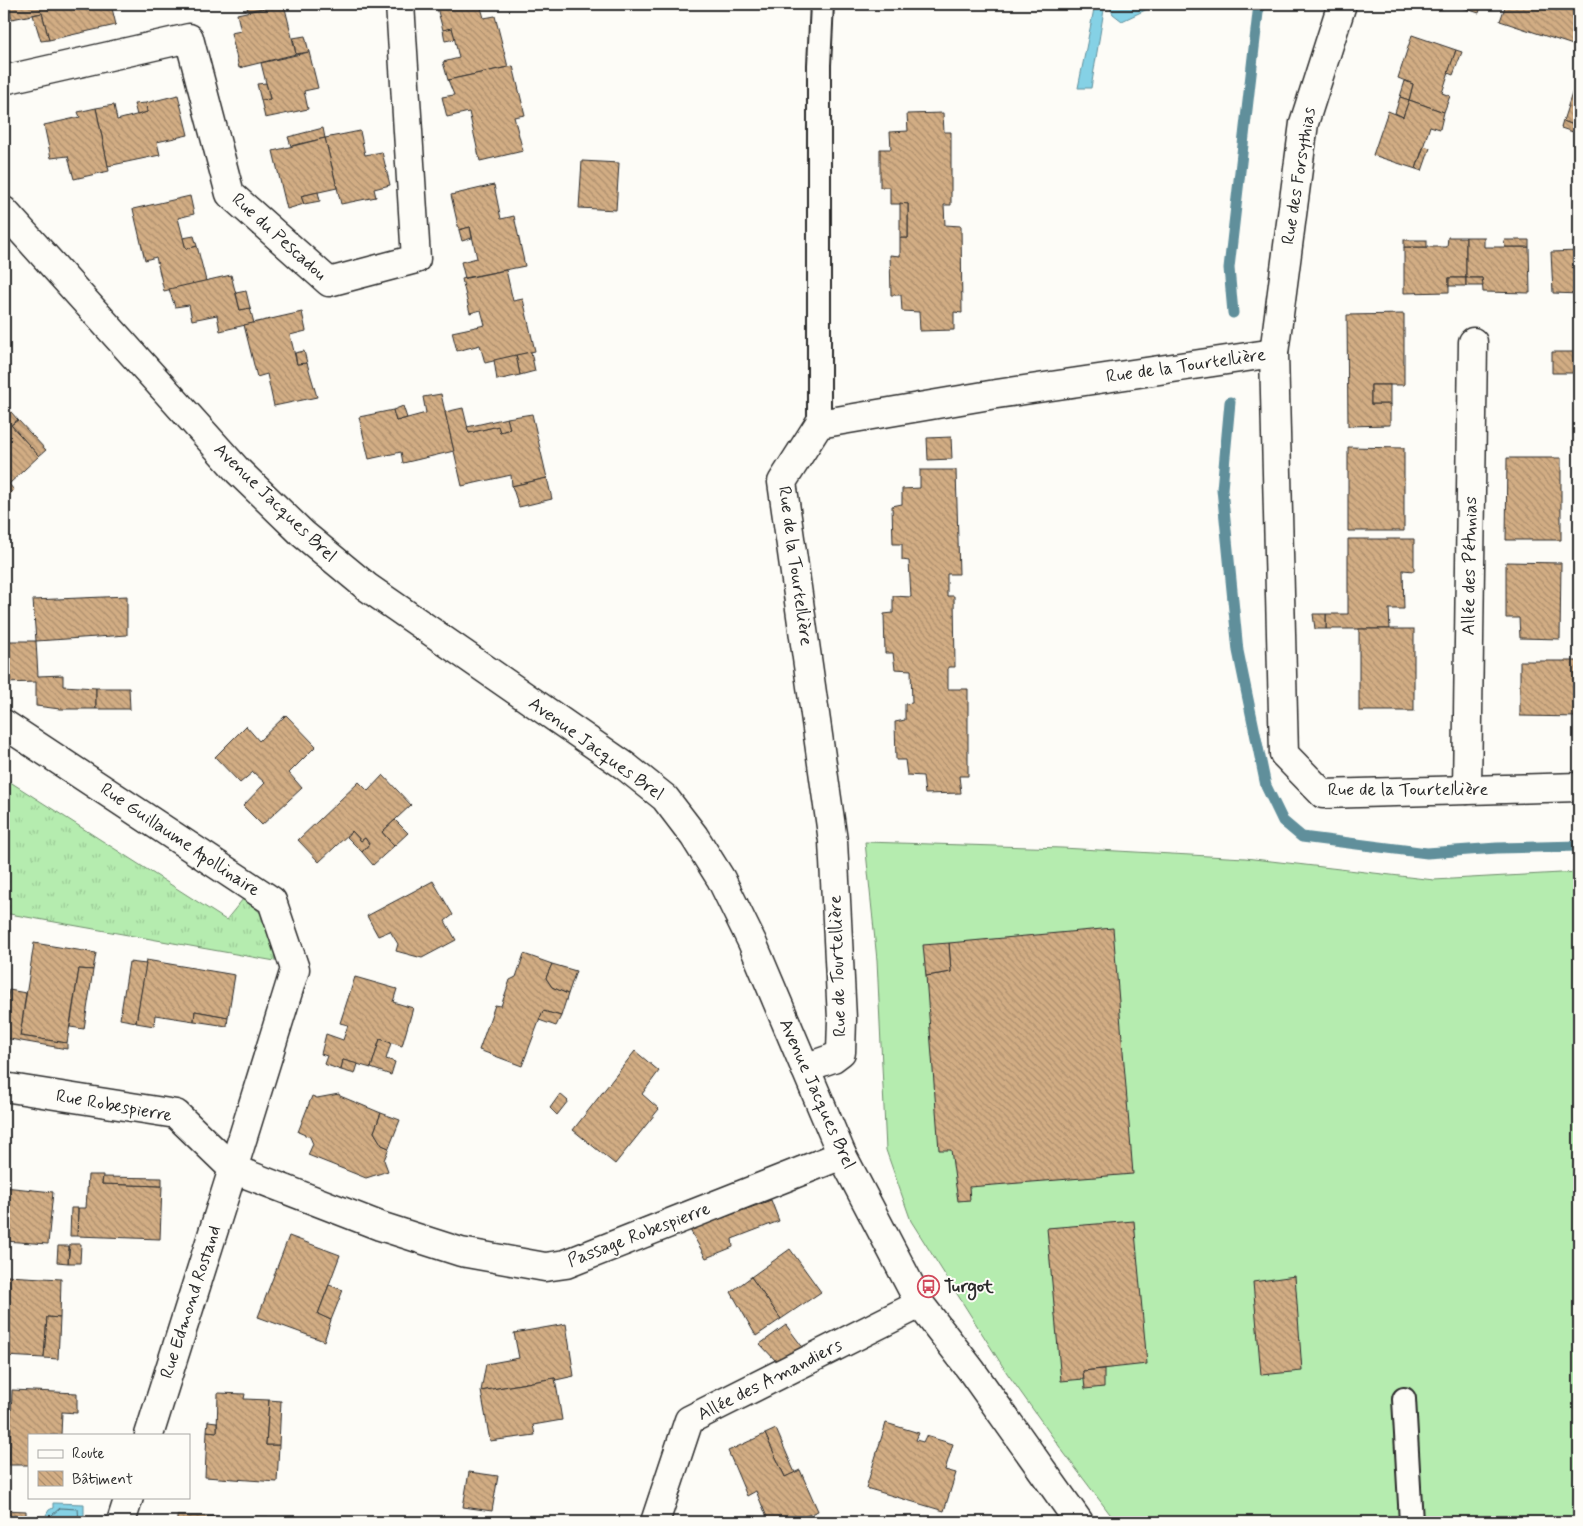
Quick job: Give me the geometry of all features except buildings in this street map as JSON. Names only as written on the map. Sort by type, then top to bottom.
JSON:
[{"type":"street","name":"Rue du Pescadou","points":[[5,79],[189,38],[230,194],[329,282],[416,259],[400,4]]},
{"type":"street","name":"Rue des Forsythias","points":[[1274,353],[1304,123],[1342,4]]},
{"type":"street","name":"Avenue Jacques Brel","points":[[4,211],[238,471],[303,534],[367,587],[625,766],[665,798],[694,836],[721,879],[752,942],[842,1155],[920,1304],[971,1370],[1073,1520]]},
{"type":"street","name":"Allée des Pétunias","points":[[1467,790],[1473,342]]},
{"type":"street","name":"Rue de la Tourtellière","points":[[833,841],[782,482],[819,424],[990,395],[1274,353],[1284,754],[1323,794],[1579,787]]},
{"type":"street","name":"Rue Guillaume Apollinaire","points":[[4,724],[272,902],[294,969],[233,1169]]},
{"type":"street","name":"Rue de Tourtellière","points":[[805,1068],[833,1058],[841,1052],[842,1020],[833,841]]},
{"type":"street","name":"Rue Robespierre","points":[[4,1087],[176,1114],[233,1169]]},
{"type":"street","name":"Passage Robespierre","points":[[233,1169],[380,1226],[461,1252],[545,1267],[566,1264],[842,1155]]},
{"type":"street","name":"Rue Edmond Rostand","points":[[149,1434],[233,1169]]},
{"type":"street","name":"Allée des Amandiers","points":[[655,1522],[689,1420],[920,1304]]},
{"type":"street","points":[[121,1522],[129,1498]]},
{"type":"lane","points":[[819,424],[819,65],[822,4]]},
{"type":"lane","points":[[1404,1399],[1411,1522]]},
{"type":"green space","points":[[4,778],[226,920],[243,899],[258,911],[265,920],[272,937],[275,961],[4,913]]},
{"type":"green space","points":[[865,842],[1062,848],[1245,858],[1434,880],[1579,872],[1579,1522],[1116,1522],[1007,1373],[911,1221],[886,1150],[877,960]]},
{"type":"water","points":[[1095,4],[1105,4],[1091,88],[1078,88]]},
{"type":"water","points":[[1108,4],[1158,4],[1122,21],[1113,14]]},
{"type":"water","points":[[53,1503],[84,1504],[84,1522],[49,1522],[46,1515],[53,1508]]},
{"type":"waterway","points":[[1233,313],[1229,268],[1259,4]]},
{"type":"waterway","points":[[1230,402],[1222,489],[1238,651],[1266,786],[1283,821],[1302,837],[1427,853],[1497,848],[1579,846]]},
{"type":"place","name":"Turgot","points":[[928,1287]]}]
